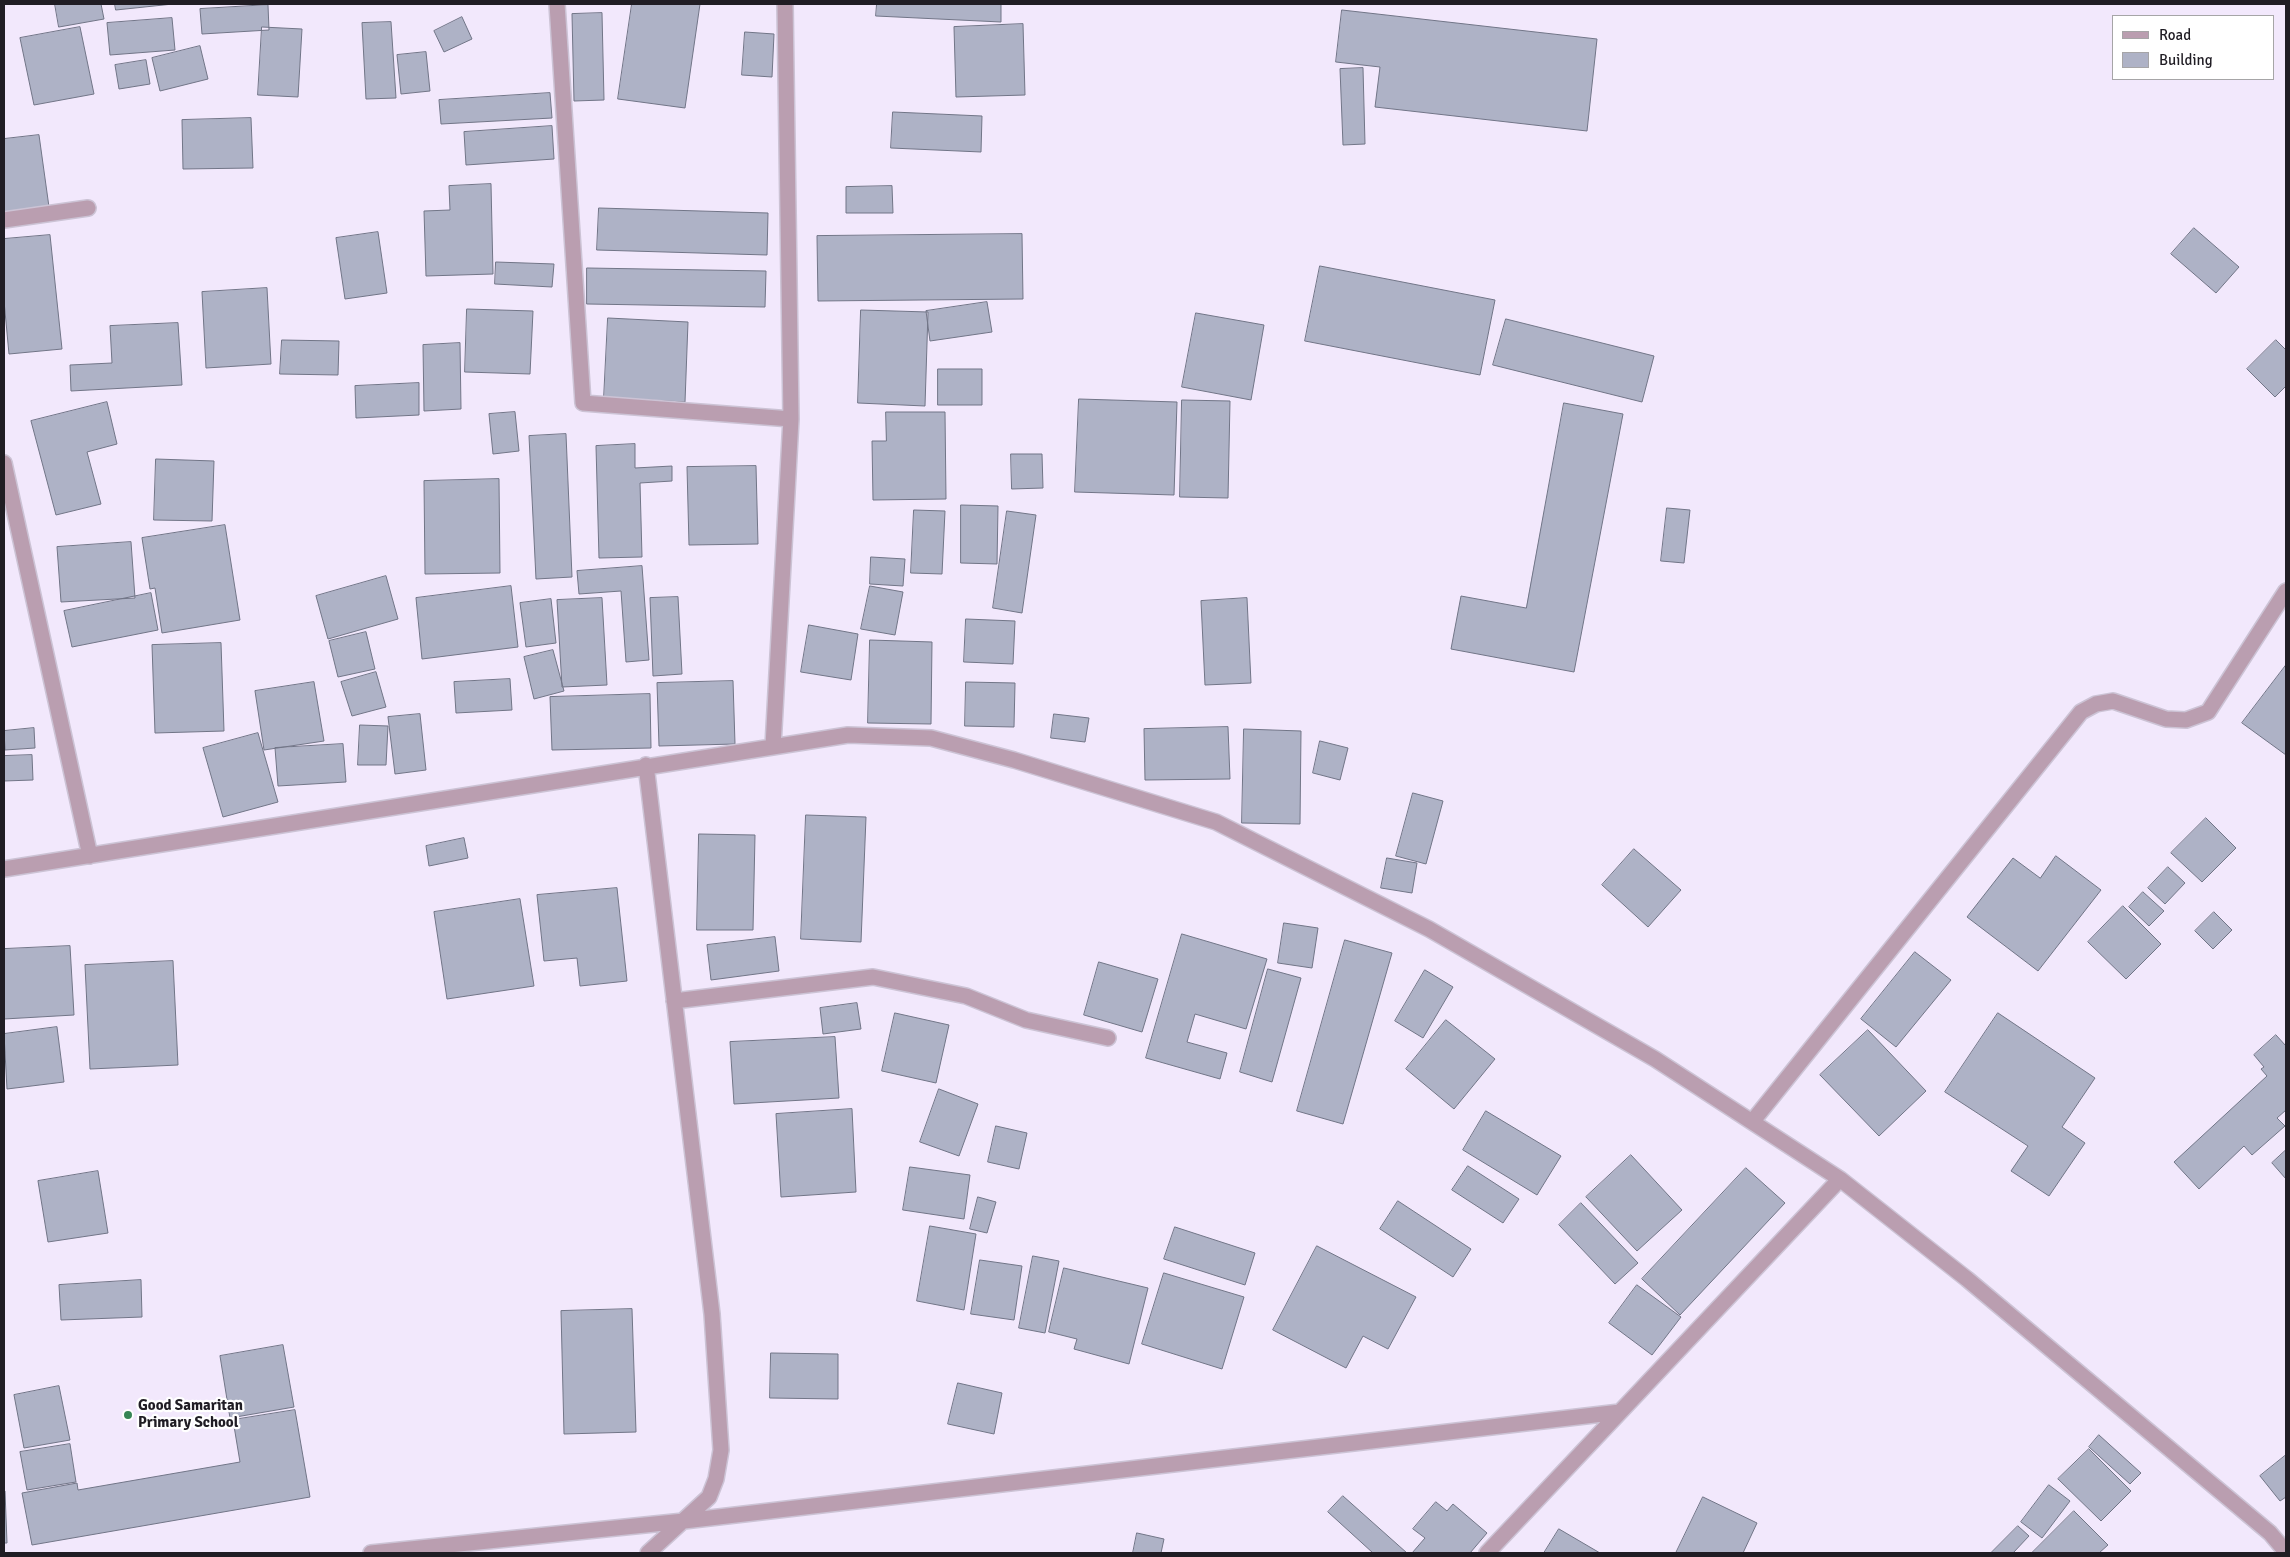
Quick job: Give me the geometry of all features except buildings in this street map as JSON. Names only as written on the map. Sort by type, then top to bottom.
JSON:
[{"type":"street","points":[[557,4],[583,403],[791,419]]},
{"type":"street","points":[[773,746],[791,419],[785,4]]},
{"type":"street","points":[[4,220],[88,208]]},
{"type":"street","points":[[4,463],[90,856]]},
{"type":"street","points":[[1752,1122],[2081,712],[2096,704],[2113,702],[2166,719],[2186,720],[2208,712],[2286,591]]},
{"type":"street","points":[[4,869],[646,765],[848,735],[931,738],[1014,760],[1216,822],[1429,929],[1655,1059],[1840,1179],[1967,1279],[2270,1533],[2286,1552]]},
{"type":"street","points":[[646,765],[712,1314],[721,1450],[716,1479],[709,1497],[648,1553]]},
{"type":"street","points":[[674,1001],[873,977],[966,996],[1026,1020],[1108,1038]]},
{"type":"street","points":[[1487,1553],[1840,1179]]},
{"type":"street","points":[[371,1553],[684,1521],[1620,1412]]},
{"type":"place","name":"Good Samaritan Primary School","points":[[128,1415]]}]
